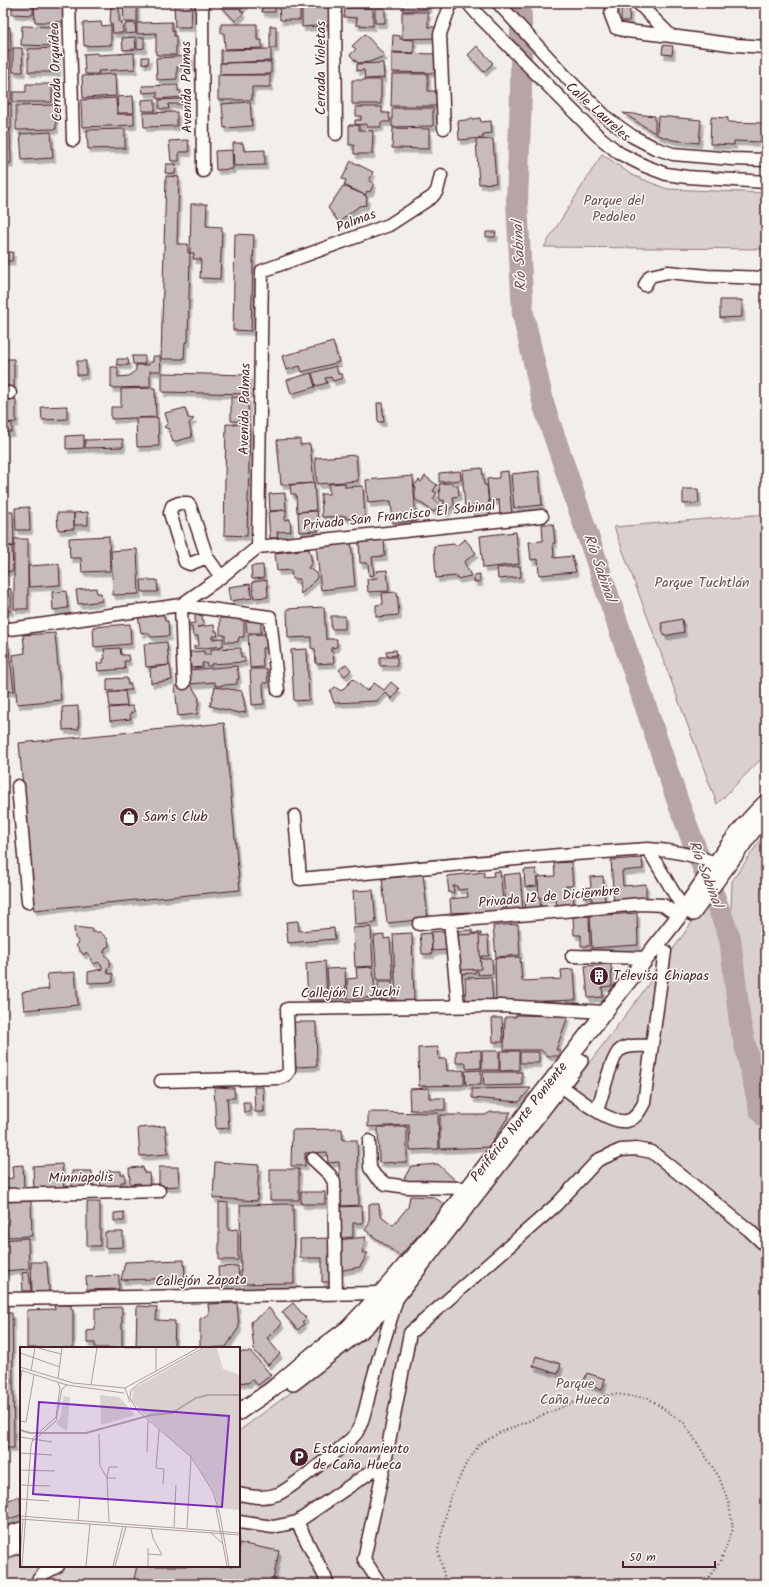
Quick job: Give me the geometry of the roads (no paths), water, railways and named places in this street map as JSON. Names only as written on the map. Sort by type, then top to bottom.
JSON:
[{"type":"main road","name":"Periférico Norte Poniente","points":[[240,1421],[268,1403],[356,1334],[398,1295],[664,951],[700,896],[713,867],[753,814],[766,802]]},
{"type":"main road","name":"Periférico Norte Poniente","points":[[713,867],[766,815]]},
{"type":"main road","name":"Periférico Norte Poniente","points":[[240,1411],[271,1390],[312,1355],[348,1328],[381,1293],[441,1223],[681,913],[700,896]]},
{"type":"main road","points":[[3,1536],[20,1530]]},
{"type":"main road","points":[[3,1551],[20,1544]]},
{"type":"street","name":"Cerrada Orquídea","points":[[69,3],[73,140]]},
{"type":"street","name":"Avenida Palmas","points":[[202,3],[203,171]]},
{"type":"street","name":"Cerrada Violetas","points":[[335,3],[336,134]]},
{"type":"street","points":[[444,128],[440,34],[451,3]]},
{"type":"street","name":"Calle Laureles","points":[[468,3],[479,16],[597,135],[619,153],[645,166],[666,174],[687,177],[766,182]]},
{"type":"street","name":"Calle Laureles","points":[[498,3],[569,80],[608,119],[632,136],[655,148],[679,154],[732,159],[766,160]]},
{"type":"street","points":[[615,3],[612,6],[611,15],[616,28],[627,32],[671,36],[736,46],[766,47]]},
{"type":"street","points":[[638,3],[671,36]]},
{"type":"street","name":"Palmas","points":[[262,271],[389,225],[432,197],[437,191],[441,175]]},
{"type":"street","name":"Avenida Palmas","points":[[258,547],[262,271]]},
{"type":"street","points":[[645,286],[650,276],[668,272],[708,276],[766,278]]},
{"type":"street","points":[[207,557],[190,564],[185,562],[170,513],[172,506],[180,503],[187,503],[190,506],[207,557],[221,577]]},
{"type":"street","name":"Privada San Francisco El Sabinal","points":[[258,547],[542,516]]},
{"type":"street","points":[[181,605],[221,577],[258,547]]},
{"type":"street","points":[[181,605],[184,683]]},
{"type":"street","points":[[3,630],[181,605],[270,617],[278,690]]},
{"type":"street","points":[[18,786],[28,902]]},
{"type":"street","points":[[294,816],[300,879],[536,857],[648,849],[667,850],[713,867]]},
{"type":"street","points":[[648,849],[681,913]]},
{"type":"street","name":"Privada 12 de Diciembre","points":[[419,924],[641,904],[663,905],[681,913]]},
{"type":"street","points":[[450,921],[458,1006]]},
{"type":"street","points":[[561,1086],[597,1111],[615,1120],[627,1121],[638,1115],[644,1103],[664,951]]},
{"type":"street","points":[[572,956],[647,958]]},
{"type":"street","name":"Callejón El Juchi","points":[[161,1081],[280,1078],[286,1075],[289,1071],[287,1009],[501,1006],[605,1012]]},
{"type":"street","points":[[597,1111],[614,1059],[620,1050],[632,1046],[651,1046]]},
{"type":"street","points":[[369,1141],[370,1168],[376,1177],[386,1184],[407,1187],[468,1188]]},
{"type":"street","points":[[380,1584],[364,1559],[386,1462],[410,1333],[556,1205],[598,1160],[621,1150],[636,1149],[652,1152],[744,1226],[766,1246]]},
{"type":"street","points":[[313,1159],[330,1175],[334,1182],[336,1294]]},
{"type":"street","name":"Minniapolis","points":[[3,1195],[159,1191]]},
{"type":"street","name":"Callejón Zapata","points":[[3,1299],[381,1293],[398,1295]]},
{"type":"street","points":[[240,1494],[251,1497],[265,1497],[280,1493],[346,1443],[356,1433],[363,1419],[398,1295]]},
{"type":"street","points":[[240,1522],[273,1527],[297,1522],[386,1462]]},
{"type":"street","points":[[297,1522],[325,1577],[327,1584]]},
{"type":"street","points":[[35,1584],[43,1574],[56,1567]]},
{"type":"waterway","name":"Río Sabinal","points":[[518,3],[521,16],[521,94],[517,202],[523,314],[544,406],[679,805],[730,938],[740,1023],[760,1110],[766,1118]]},
{"type":"place","name":"Sam's Club","points":[[129,817]]},
{"type":"place","name":"Televisa Chiapas","points":[[599,976]]},
{"type":"place","name":"Estacionamiento de Caña Hueca","points":[[299,1457]]},
{"type":"park label","name":"Parque del Pedaleo","points":[[614,210]]},
{"type":"park label","name":"Parque Tuchtlán","points":[[702,583]]},
{"type":"park label","name":"Parque Caña Hueca","points":[[575,1392]]}]
